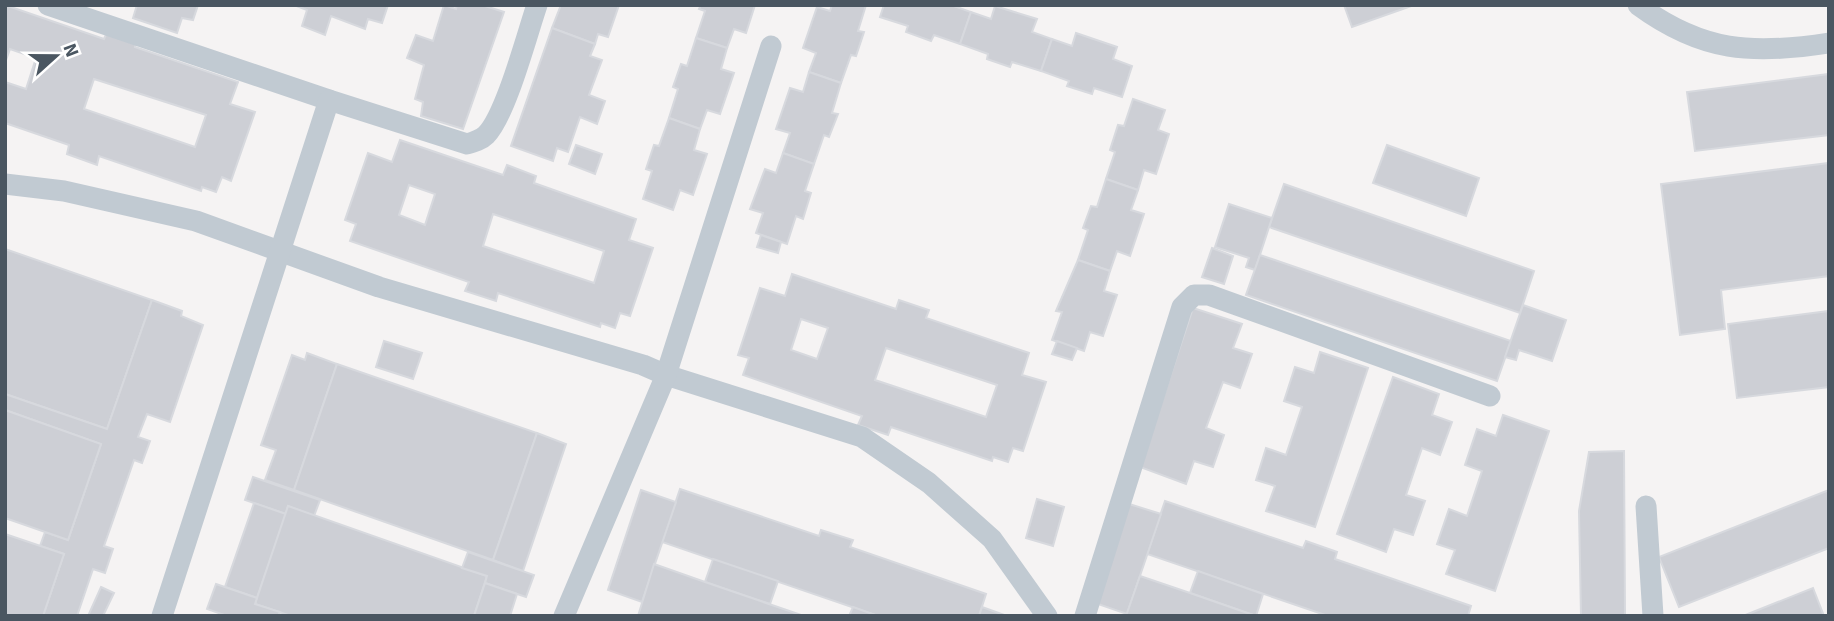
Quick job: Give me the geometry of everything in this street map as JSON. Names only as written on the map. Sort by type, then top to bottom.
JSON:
[{"type":"lane","points":[[48,5],[82,11],[329,100],[467,144],[479,141],[493,126],[537,5]]},
{"type":"lane","points":[[1638,5],[1668,27],[1703,42],[1738,50],[1791,49],[1829,43]]},
{"type":"lane","points":[[564,616],[666,375],[771,46]]},
{"type":"lane","points":[[162,616],[329,100]]},
{"type":"lane","points":[[5,184],[64,191],[196,221],[379,288],[643,365],[666,375],[862,437],[929,483],[992,539],[1047,616]]},
{"type":"lane","points":[[1085,616],[1182,307],[1194,295],[1209,295],[1490,396]]},
{"type":"lane","points":[[1646,506],[1653,616]]},
{"type":"building","points":[[5,5],[104,39],[108,30],[137,39],[135,47],[238,82],[230,104],[255,112],[231,181],[222,177],[216,192],[202,187],[201,191],[99,156],[97,165],[67,154],[69,145],[5,123],[5,82],[26,89],[36,58],[10,49],[5,63]],"holes":[[[94,79],[206,115],[195,147],[84,109]]]},
{"type":"building","points":[[137,5],[198,5],[193,20],[182,18],[177,33],[133,18]]},
{"type":"building","points":[[294,5],[388,5],[382,23],[368,19],[365,29],[331,16],[325,35],[302,26],[307,10]]},
{"type":"building","points":[[444,5],[456,9],[457,5],[482,5],[504,12],[463,129],[421,116],[423,102],[415,99],[424,65],[407,58],[416,35],[433,41]]},
{"type":"building","points":[[561,5],[619,5],[608,37],[598,34],[595,44],[552,28]]},
{"type":"building","points":[[701,5],[755,5],[746,33],[734,29],[727,48],[696,38],[705,11],[699,9]]},
{"type":"building","points":[[832,5],[866,5],[858,31],[864,32],[856,56],[851,55],[841,83],[809,72],[816,53],[803,48],[817,7],[830,11]]},
{"type":"building","points":[[884,5],[951,5],[971,12],[960,44],[934,35],[931,41],[906,32],[908,26],[880,17]]},
{"type":"building","points":[[1344,5],[1414,5],[1352,27]]},
{"type":"building","points":[[995,6],[1037,19],[1032,32],[1052,39],[1041,71],[1012,62],[1010,67],[987,59],[988,54],[960,44],[971,12],[991,19]]},
{"type":"building","points":[[552,28],[595,44],[590,56],[602,60],[589,95],[605,101],[597,124],[580,117],[568,152],[557,148],[553,161],[511,146]]},
{"type":"building","points":[[1076,33],[1117,47],[1113,59],[1132,66],[1122,97],[1094,88],[1092,94],[1067,86],[1069,81],[1041,71],[1052,39],[1072,46]]},
{"type":"building","points":[[696,38],[727,48],[721,69],[734,73],[720,114],[707,110],[700,129],[669,118],[678,89],[673,87],[681,64],[687,66]]},
{"type":"building","points":[[809,72],[841,83],[832,113],[838,114],[829,137],[824,135],[814,164],[783,153],[790,133],[776,129],[790,88],[803,92]]},
{"type":"building","points":[[1829,74],[1829,135],[1695,151],[1687,92]]},
{"type":"building","points":[[1133,99],[1165,110],[1158,130],[1169,134],[1156,174],[1144,170],[1138,190],[1106,179],[1115,152],[1110,150],[1118,125],[1124,126]]},
{"type":"building","points":[[669,118],[700,129],[694,150],[707,154],[693,195],[680,190],[673,210],[643,199],[652,171],[646,169],[654,145],[659,146]]},
{"type":"building","points":[[400,140],[503,175],[507,165],[536,176],[534,183],[636,219],[629,240],[653,248],[630,316],[620,313],[615,328],[601,323],[600,327],[498,293],[496,301],[465,291],[469,282],[350,241],[356,224],[345,220],[368,153],[392,162]],"holes":[[[409,185],[435,194],[425,225],[399,215]],[[493,214],[604,251],[594,283],[483,246]]]},
{"type":"building","points":[[576,145],[602,154],[595,174],[569,164]]},
{"type":"building","points":[[1387,145],[1479,178],[1466,216],[1373,183]]},
{"type":"building","points":[[783,153],[814,164],[805,191],[811,193],[803,219],[796,216],[787,244],[756,233],[763,213],[750,209],[765,169],[776,173]]},
{"type":"building","points":[[1829,163],[1829,276],[1721,290],[1725,329],[1680,335],[1661,184]]},
{"type":"building","points":[[1106,179],[1138,190],[1131,210],[1144,214],[1130,256],[1117,251],[1110,271],[1078,260],[1088,230],[1083,228],[1091,206],[1097,207]]},
{"type":"building","points":[[1284,184],[1534,271],[1520,313],[1269,227]]},
{"type":"building","points":[[1229,204],[1272,218],[1255,270],[1246,267],[1249,258],[1215,247]]},
{"type":"building","points":[[761,235],[781,242],[778,253],[757,247]]},
{"type":"building","points":[[1212,248],[1233,256],[1224,284],[1202,277]]},
{"type":"building","points":[[5,249],[152,300],[107,429],[5,394]]},
{"type":"building","points":[[1260,255],[1511,341],[1497,381],[1246,295]]},
{"type":"building","points":[[1078,260],[1110,271],[1104,291],[1117,295],[1103,336],[1090,332],[1084,351],[1052,340],[1062,312],[1056,311]]},
{"type":"building","points":[[792,274],[896,309],[899,300],[929,310],[926,318],[1029,353],[1022,375],[1046,382],[1023,451],[1013,448],[1008,462],[993,457],[992,461],[891,427],[888,435],[858,425],[862,416],[743,375],[749,358],[738,355],[760,288],[785,296]],"holes":[[[801,319],[828,328],[817,359],[791,350]],[[886,348],[997,385],[986,417],[875,380]]]},
{"type":"building","points":[[152,300],[182,311],[181,316],[203,325],[170,422],[147,414],[138,437],[150,441],[142,463],[134,460],[104,546],[113,549],[105,573],[93,569],[77,616],[43,616],[64,554],[40,546],[45,532],[68,540],[101,444],[5,410],[5,394],[107,429]]},
{"type":"building","points":[[1523,305],[1566,320],[1552,361],[1519,350],[1516,360],[1505,357]]},
{"type":"building","points":[[1193,308],[1242,324],[1233,348],[1252,354],[1240,388],[1223,382],[1206,428],[1224,435],[1213,467],[1194,461],[1186,484],[1140,467]]},
{"type":"building","points":[[1829,311],[1829,387],[1737,398],[1728,324]]},
{"type":"building","points":[[384,341],[422,353],[413,379],[376,367]]},
{"type":"building","points":[[1057,341],[1077,348],[1072,360],[1052,354]]},
{"type":"building","points":[[1320,352],[1368,368],[1315,527],[1266,511],[1275,486],[1256,480],[1266,448],[1286,455],[1302,407],[1284,401],[1295,367],[1314,373]]},
{"type":"building","points":[[307,353],[337,364],[294,490],[265,480],[276,450],[261,445],[292,355],[305,360]]},
{"type":"building","points":[[337,364],[537,433],[493,560],[294,490]]},
{"type":"building","points":[[1393,377],[1439,394],[1432,415],[1452,422],[1440,455],[1422,448],[1406,495],[1425,501],[1413,535],[1394,529],[1386,552],[1337,534]]},
{"type":"building","points":[[5,410],[101,444],[68,540],[5,518]]},
{"type":"building","points":[[1503,415],[1549,431],[1495,591],[1446,574],[1455,550],[1437,544],[1449,509],[1467,516],[1482,471],[1465,465],[1477,429],[1496,436]]},
{"type":"building","points":[[537,433],[566,444],[523,571],[493,560]]},
{"type":"building","points":[[1624,451],[1625,616],[1581,616],[1579,511],[1589,452]]},
{"type":"building","points":[[253,477],[320,500],[314,516],[288,506],[286,514],[245,500]]},
{"type":"building","points":[[680,489],[819,536],[821,530],[853,540],[850,547],[986,594],[979,616],[878,616],[662,542]]},
{"type":"building","points":[[641,490],[676,502],[642,602],[608,590]]},
{"type":"building","points":[[1829,490],[1829,548],[1679,607],[1659,557]]},
{"type":"building","points":[[1037,499],[1064,507],[1053,546],[1026,538]]},
{"type":"building","points":[[1165,501],[1303,548],[1306,541],[1337,552],[1335,559],[1471,606],[1468,616],[1328,616],[1147,554]]},
{"type":"building","points":[[254,503],[286,514],[257,598],[225,587]]},
{"type":"building","points":[[1126,503],[1161,514],[1127,614],[1092,602]]},
{"type":"building","points":[[288,506],[487,576],[474,616],[291,616],[255,604]]},
{"type":"building","points":[[5,534],[64,554],[43,616],[5,616]]},
{"type":"building","points":[[468,552],[534,575],[526,597],[485,583],[487,576],[462,568]]},
{"type":"building","points":[[713,559],[778,581],[770,604],[705,582]]},
{"type":"building","points":[[654,564],[705,582],[804,616],[638,616]]},
{"type":"building","points":[[1198,571],[1263,594],[1256,616],[1190,593]]},
{"type":"building","points":[[1140,576],[1190,593],[1256,616],[1126,616]]},
{"type":"building","points":[[485,583],[517,594],[510,616],[474,616]]},
{"type":"building","points":[[216,584],[257,598],[255,604],[280,612],[278,616],[227,616],[207,609]]},
{"type":"building","points":[[101,587],[114,593],[103,616],[88,616]]},
{"type":"building","points":[[1813,588],[1824,616],[1743,616]]},
{"type":"building","points":[[853,607],[878,616],[849,616]]},
{"type":"building","points":[[982,607],[1007,616],[979,616]]}]
